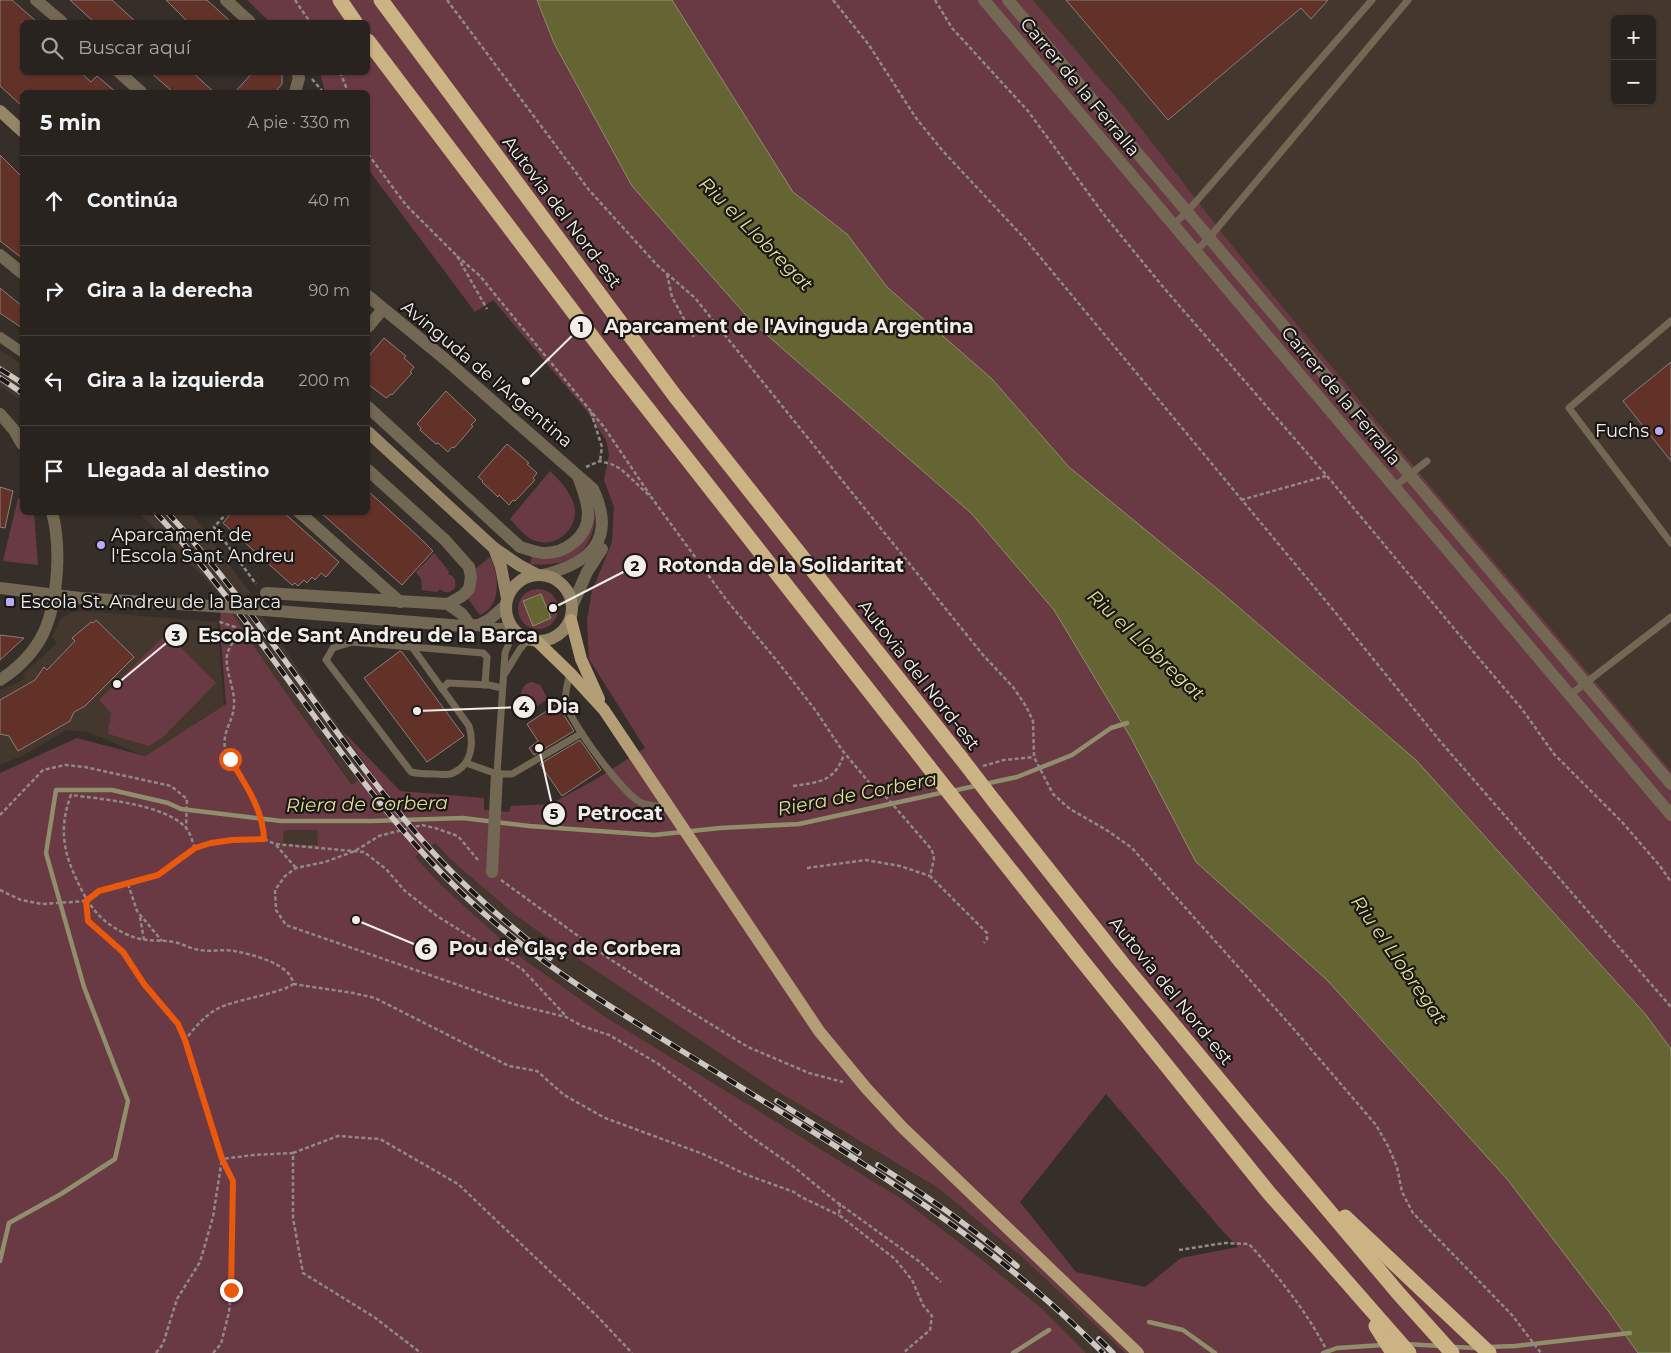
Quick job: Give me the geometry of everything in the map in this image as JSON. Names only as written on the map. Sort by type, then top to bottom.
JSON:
[{"type":"highway","points":[[340,0],[354,20]]},
{"type":"highway","name":"Autovia del Nord-est","points":[[381,0],[675,396],[1122,963],[1295,1170],[1452,1353]]},
{"type":"highway","points":[[370,44],[615,367],[1076,953],[1226,1140],[1362,1301],[1409,1353]]},
{"type":"highway","points":[[1295,1170],[1489,1353]]},
{"type":"highway","points":[[1362,1301],[1393,1353]]},
{"type":"main road","points":[[0,112],[20,129]]},
{"type":"main road","points":[[370,434],[494,548],[539,575]]},
{"type":"main road","points":[[494,548],[501,567],[506,617],[513,630],[533,641],[570,673],[604,710],[819,1031],[866,1088],[902,1127],[1138,1353]]},
{"type":"main road","points":[[506,602],[513,586],[518,581],[529,576],[551,577],[564,586],[572,604],[571,620],[582,659],[604,710]]},
{"type":"main road","points":[[533,641],[555,638],[563,632],[571,620]]},
{"type":"street","points":[[36,0],[60,20]]},
{"type":"street","points":[[226,0],[248,20]]},
{"type":"street","name":"Carrer de la Ferralla","points":[[984,0],[1671,815]]},
{"type":"street","name":"Carrer de la Ferralla","points":[[1008,0],[1671,784]]},
{"type":"street","points":[[122,75],[139,90]]},
{"type":"street","points":[[297,90],[303,77]]},
{"type":"street","points":[[0,255],[20,271]]},
{"type":"street","name":"Avinguda de l'Argentina","points":[[370,298],[446,360],[580,480],[593,489],[601,511],[602,522],[598,538],[591,553],[560,571],[539,575]]},
{"type":"street","points":[[370,325],[383,309]]},
{"type":"street","points":[[0,337],[20,351]]},
{"type":"street","points":[[370,409],[520,547],[534,552],[545,553],[571,546],[586,528],[588,514],[580,480]]},
{"type":"street","points":[[0,414],[14,430],[20,440]]},
{"type":"street","points":[[266,593],[448,604],[462,596],[469,589],[471,577],[469,567],[445,540],[370,472]]},
{"type":"street","name":"Avinguda de l'Argentina","points":[[572,604],[587,572],[602,550],[610,523],[606,498],[601,487],[590,477],[580,480]]},
{"type":"street","points":[[0,680],[14,671],[34,650],[50,617],[56,596],[57,553],[53,515]]},
{"type":"street","points":[[301,515],[400,602]]},
{"type":"street","points":[[0,588],[56,596],[221,606],[475,625],[513,630]]},
{"type":"street","points":[[475,625],[490,619],[506,602]]},
{"type":"street","points":[[448,604],[475,625]]},
{"type":"street","points":[[492,872],[497,774]]},
{"type":"lane","points":[[1173,225],[1187,212],[1372,0]]},
{"type":"lane","points":[[1196,252],[1408,0]]},
{"type":"lane","points":[[1671,321],[1569,408],[1671,544]]},
{"type":"lane","points":[[1394,487],[1427,461]]},
{"type":"lane","points":[[1570,696],[1671,617]]},
{"type":"lane","points":[[497,774],[505,653],[513,630]]},
{"type":"lane","points":[[504,675],[520,649],[533,641]]},
{"type":"lane","points":[[412,647],[469,726],[472,738],[466,763],[452,774],[418,774],[411,772],[326,660],[333,648],[352,642],[412,647],[483,653],[487,657],[485,686]]},
{"type":"lane","points":[[570,673],[566,688],[566,703],[572,718],[603,763],[630,796],[641,803],[672,812]]},
{"type":"lane","points":[[442,689],[448,683],[502,688]]},
{"type":"lane","points":[[466,763],[497,774],[512,774],[582,734]]},
{"type":"path","points":[[295,0],[309,20]]},
{"type":"path","points":[[447,0],[589,190],[657,265],[695,298],[983,654],[1012,687],[1034,721],[1034,757],[1054,794],[1060,801],[1132,848],[1292,1027],[1376,1125],[1397,1167],[1402,1192],[1413,1213],[1512,1316],[1541,1353]]},
{"type":"path","points":[[833,0],[869,44],[916,118],[942,150],[1026,240],[1440,742],[1671,1006]]},
{"type":"path","points":[[935,0],[952,28],[1028,111],[1105,216],[1164,288],[1326,476],[1522,709],[1554,754],[1622,822],[1660,866],[1671,882]]},
{"type":"path","points":[[341,75],[347,90]]},
{"type":"path","points":[[303,77],[321,90]]},
{"type":"path","points":[[370,157],[406,205],[480,276],[604,427],[652,498],[728,602],[778,662],[844,753],[872,786],[887,793],[911,789]]},
{"type":"path","points":[[457,256],[487,309]]},
{"type":"path","points":[[666,273],[672,297],[695,339]]},
{"type":"path","points":[[589,409],[602,447],[600,461]]},
{"type":"path","points":[[580,480],[590,464],[600,461],[621,469],[652,498]]},
{"type":"path","points":[[1241,500],[1326,476]]},
{"type":"path","points":[[225,515],[214,527],[259,587],[266,593]]},
{"type":"path","points":[[221,606],[215,620],[235,627],[237,636],[227,654],[228,678],[234,703],[224,738],[225,748],[260,814],[264,839]]},
{"type":"path","points":[[793,786],[819,782],[831,775],[840,766],[844,753]]},
{"type":"path","points":[[986,765],[1004,760],[1034,757]]},
{"type":"path","points":[[0,815],[43,770],[65,764],[85,767],[171,786],[187,799],[186,827],[195,848]]},
{"type":"path","points":[[880,790],[932,850],[934,859],[930,876]]},
{"type":"path","points":[[186,827],[174,819],[149,808],[71,795],[66,807],[62,835],[73,872],[86,901],[88,921],[123,952],[144,984],[178,1024],[185,1040],[222,1159],[233,1181],[229,1312],[221,1344],[213,1353]]},
{"type":"path","points":[[866,1088],[809,1073],[748,1047],[607,957],[492,872],[481,863],[458,836],[435,828],[422,825],[380,836],[355,851],[325,862],[296,868],[285,876],[275,890],[276,910],[286,925],[514,1004],[566,1017],[582,1026],[609,1035],[657,1063],[840,1204],[920,1262],[941,1282]]},
{"type":"path","points":[[0,890],[21,900],[42,904],[86,901],[99,891],[158,875],[195,848],[211,843],[232,840],[264,839],[275,844],[364,852],[386,869],[405,891],[436,916],[522,969],[566,1017]]},
{"type":"path","points":[[275,844],[296,868]]},
{"type":"path","points":[[807,868],[866,860],[900,866],[930,876],[987,932],[987,939],[984,943]]},
{"type":"path","points":[[128,884],[130,895],[140,916],[162,941]]},
{"type":"path","points":[[86,901],[106,922],[127,935],[144,940],[174,942],[200,950],[234,951],[271,962],[286,970],[293,979],[293,984]]},
{"type":"path","points":[[140,916],[144,940]]},
{"type":"path","points":[[185,1040],[203,1019],[224,1005],[271,992],[286,990],[293,984],[353,992],[375,998],[509,1066],[537,1072],[564,1095],[605,1118],[703,1154],[747,1175],[794,1192],[801,1198],[839,1215],[895,1259],[912,1280],[924,1305],[932,1316],[930,1330],[903,1353]]},
{"type":"path","points":[[222,1159],[292,1153],[338,1136],[380,1139],[458,1184],[596,1315],[632,1353]]},
{"type":"path","points":[[292,1153],[293,1218],[303,1273],[374,1317],[421,1353]]},
{"type":"path","points":[[156,1353],[163,1344],[177,1299],[200,1262],[213,1217],[222,1159]]},
{"type":"path","points":[[839,1215],[840,1204]]},
{"type":"path","points":[[1179,1250],[1225,1243],[1249,1244],[1278,1276],[1322,1341],[1328,1353]]},
{"type":"shaded area","points":[[247,0],[537,0],[554,43],[632,186],[752,322],[971,513],[1054,610],[1131,738],[1196,862],[1327,980],[1507,1179],[1638,1353],[1125,1353],[1022,1257],[938,1188],[772,1088],[562,948],[515,915],[450,859],[435,843],[415,857],[442,886],[523,959],[607,1018],[902,1199],[981,1259],[1041,1308],[1086,1353],[0,1353],[0,773],[77,738],[145,756],[226,704],[220,627],[221,597],[281,686],[352,785],[370,771],[341,729],[400,791],[484,798],[484,810],[509,812],[511,806],[551,804],[598,778],[645,748],[589,659],[587,620],[592,591],[612,542],[614,507],[604,480],[609,454],[606,440],[586,410],[493,300],[475,312],[370,172],[370,90],[324,90],[321,75],[370,75],[370,20],[268,20]],"holes":[[[284,830],[317,830],[318,845],[283,845]],[[1106,1094],[1238,1247],[1181,1258],[1145,1287],[1076,1272],[1020,1202]]]},
{"type":"shaded area","points":[[672,0],[1033,0],[1126,109],[1234,248],[1422,476],[1671,771],[1671,1049],[1646,1015],[1416,760],[1221,592],[1069,467],[992,379],[887,287],[847,234],[793,192]]},
{"type":"shaded area","points":[[1033,0],[1671,0],[1671,771],[1422,476],[1234,248],[1126,109]]},
{"type":"shaded area","points":[[0,350],[20,363],[20,400],[0,386]]},
{"type":"shaded area","points":[[550,471],[572,499],[575,510],[574,518],[572,525],[562,537],[548,542],[541,542],[526,536],[510,519]]},
{"type":"shaded area","points":[[18,498],[20,499],[20,515],[34,515],[38,565],[3,561]]},
{"type":"shaded area","points":[[593,513],[595,513],[594,527],[590,538],[577,555],[556,563],[544,565],[530,564],[532,556],[563,556]]},
{"type":"shaded area","points":[[141,515],[192,515],[251,594],[246,593],[370,771],[353,785],[281,686],[216,590]]},
{"type":"shaded area","points":[[434,553],[449,571],[448,574],[453,576],[455,580],[455,588],[449,592],[444,592],[440,589],[437,592],[422,590],[421,579],[416,572]]},
{"type":"shaded area","points":[[490,557],[497,581],[497,589],[492,605],[480,615],[466,596],[473,571]]},
{"type":"shaded area","points":[[542,589],[549,592],[555,598],[558,609],[557,617],[549,626],[542,629],[534,629],[527,626],[519,617],[518,605],[521,598],[530,590]]},
{"type":"shaded area","points":[[83,611],[217,622],[224,705],[145,756],[88,732],[67,730],[20,757],[0,765],[0,690],[25,679],[23,674],[57,643],[52,637],[61,618],[73,612]]},
{"type":"shaded area","points":[[167,633],[216,683],[162,738],[149,746],[108,734],[111,713],[99,700]]},
{"type":"shaded area","points":[[532,682],[540,685],[548,699],[519,718],[522,691],[527,683]]},
{"type":"shaded area","points":[[284,829],[317,830],[318,845],[283,845]]},
{"type":"shaded area","points":[[435,843],[445,855],[515,915],[562,948],[772,1088],[938,1188],[1022,1257],[1125,1353],[1086,1353],[1041,1308],[981,1259],[902,1199],[607,1018],[523,959],[442,886],[415,857]]},
{"type":"water","name":"Riu el Llobregat","points":[[537,0],[672,0],[793,192],[847,234],[887,287],[992,379],[1069,467],[1221,592],[1416,760],[1646,1015],[1671,1049],[1671,1353],[1638,1353],[1507,1179],[1327,980],[1196,862],[1131,738],[1054,610],[971,513],[752,322],[632,186],[554,43]]},
{"type":"water","points":[[541,594],[551,618],[533,626],[523,601]]},
{"type":"building","points":[[0,0],[12,0],[35,20],[20,20],[20,75],[83,75],[91,82],[97,76],[114,90],[20,90],[20,104],[0,86]]},
{"type":"building","points":[[70,0],[112,0],[134,20],[92,20]]},
{"type":"building","points":[[166,0],[207,0],[229,20],[186,20]]},
{"type":"building","points":[[1066,0],[1328,0],[1311,19],[1301,8],[1168,120]]},
{"type":"building","points":[[153,75],[195,75],[212,90],[171,90]]},
{"type":"building","points":[[250,75],[282,75],[282,84],[277,90],[237,90]]},
{"type":"building","points":[[0,155],[20,175],[20,256],[0,241]]},
{"type":"building","points":[[0,288],[20,304],[20,327],[0,313]]},
{"type":"building","points":[[384,338],[406,356],[404,358],[414,367],[410,372],[412,373],[392,395],[386,398],[370,386],[370,355]]},
{"type":"building","name":"Fuchs","points":[[1671,362],[1671,461],[1623,401]]},
{"type":"building","points":[[446,391],[476,420],[463,438],[448,452],[420,430],[421,428],[417,424]]},
{"type":"building","points":[[507,444],[529,463],[527,464],[537,473],[533,478],[535,480],[509,505],[478,477]]},
{"type":"building","points":[[0,487],[13,491],[5,528],[0,527]]},
{"type":"building","points":[[370,493],[433,551],[402,585],[323,515],[370,515]]},
{"type":"building","points":[[230,515],[286,515],[339,562],[326,577],[321,573],[315,580],[312,577],[307,583],[304,580],[298,586],[295,583],[292,585],[223,523]]},
{"type":"building","points":[[96,620],[134,657],[85,706],[74,712],[70,721],[18,751],[9,736],[0,734],[0,700],[35,680],[44,667],[47,670],[75,641],[72,638]]},
{"type":"building","points":[[0,635],[24,638],[0,660]]},
{"type":"building","points":[[400,651],[464,736],[427,762],[364,678]]},
{"type":"building","points":[[557,704],[574,731],[534,755],[529,748],[538,741],[527,724]]},
{"type":"building","points":[[580,740],[601,770],[562,796],[540,764]]},
{"type":"waterway","name":"Riera de Corbera","points":[[952,791],[1017,777],[1072,755],[1111,728],[1127,723]]},
{"type":"waterway","name":"Riera de Corbera","points":[[0,1261],[9,1223],[61,1194],[115,1159],[128,1101],[84,987],[46,853],[56,790],[112,790],[168,803],[181,809],[281,821],[463,818],[529,826],[654,835],[720,828],[799,824],[945,792]]},
{"type":"waterway","points":[[1149,1322],[1183,1330],[1215,1353]]},
{"type":"waterway","points":[[1013,1353],[1049,1330]]},
{"type":"waterway","points":[[1488,1347],[1515,1346],[1630,1333]]},
{"type":"waterway","points":[[1406,1344],[1441,1346]]},
{"type":"waterway","points":[[1323,1353],[1337,1348],[1383,1345]]},
{"type":"waterway","points":[[1453,1347],[1478,1348]]},
{"type":"railway","points":[[0,369],[20,382]]},
{"type":"railway","points":[[0,378],[20,392]]},
{"type":"railway","points":[[158,515],[199,562],[359,777],[401,829],[446,878],[495,923],[545,962],[598,999],[812,1131],[914,1198],[1012,1271],[1059,1311],[1103,1353]]},
{"type":"railway","points":[[170,515],[236,594],[362,766],[430,849],[473,892],[550,958]]},
{"type":"railway","points":[[777,1101],[859,1153]]},
{"type":"railway","points":[[878,1165],[949,1213],[1017,1266]]},
{"type":"railway","points":[[1099,1339],[1113,1353]]},
{"type":"place","name":"Aparcament de l'Avinguda Argentina","points":[[526,381]]},
{"type":"place","name":"Fuchs","points":[[1659,431]]},
{"type":"place","name":"Aparcament de l'Escola Sant Andreu","points":[[101,545]]},
{"type":"place","name":"Escola St. Andreu de la Barca","points":[[10,602]]},
{"type":"place","name":"Rotonda de la Solidaritat","points":[[553,608]]},
{"type":"place","name":"Escola de Sant Andreu de la Barca","points":[[117,684]]},
{"type":"place","name":"Dia","points":[[417,711]]},
{"type":"place","name":"Petrocat","points":[[539,748]]},
{"type":"place","name":"Pou de Glaç de Corbera","points":[[356,920]]},
{"type":"route","points":[[230,759],[260,814],[264,839],[232,840],[211,843],[195,848],[158,875],[99,891],[86,901],[88,921],[123,952],[144,984],[178,1024],[185,1040],[222,1159],[233,1181],[231,1290]]}]
